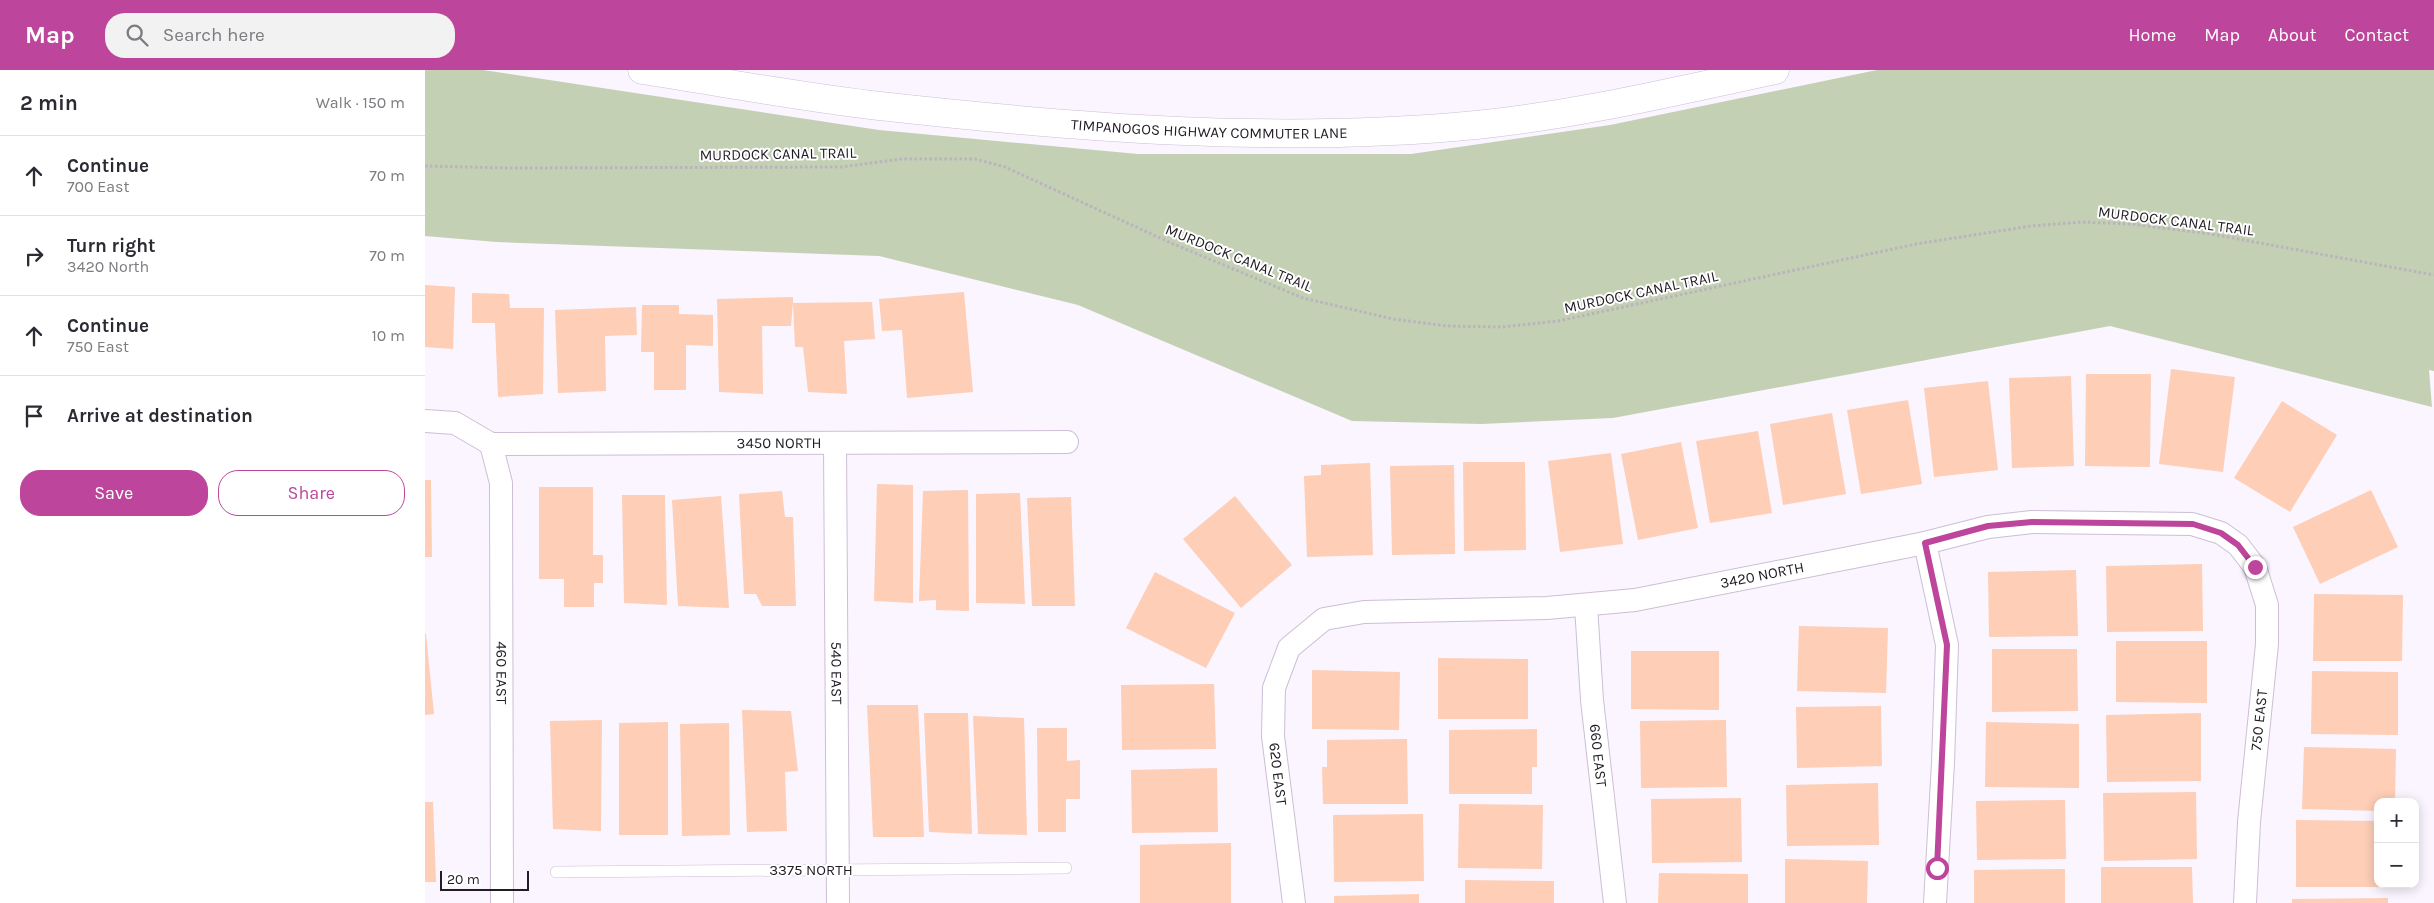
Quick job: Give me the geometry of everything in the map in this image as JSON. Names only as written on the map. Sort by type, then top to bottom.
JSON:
[{"type":"main road","name":"TIMPANOGOS HIGHWAY COMMUTER LANE","points":[[642,70],[878,106],[1078,125],[1246,133],[1353,133],[1477,125],[1603,107],[1775,70]]},
{"type":"street","points":[[425,421],[455,422],[491,444]]},
{"type":"street","name":"3450 NORTH","points":[[491,444],[1067,442]]},
{"type":"street","name":"540 EAST","points":[[835,443],[838,903]]},
{"type":"street","name":"460 EAST","points":[[491,444],[501,483],[502,903]]},
{"type":"street","name":"3420 NORTH","points":[[1289,648],[1324,619],[1364,612],[1586,606],[1635,600],[1925,543],[1988,526],[2032,522],[2155,522],[2193,524],[2221,533],[2238,545]]},
{"type":"street","points":[[1925,543],[1947,645],[1935,903]]},
{"type":"street","name":"750 EAST","points":[[2238,545],[2255,567],[2267,605],[2267,644],[2249,822],[2245,903]]},
{"type":"street","name":"660 EAST","points":[[1586,606],[1592,700],[1615,903]]},
{"type":"street","name":"620 EAST","points":[[1289,648],[1273,688],[1273,736],[1294,903]]},
{"type":"lane","name":"3375 NORTH","points":[[556,872],[1066,868]]},
{"type":"path","name":"MURDOCK CANAL TRAIL","points":[[425,166],[508,168],[841,167],[901,159],[975,159],[1005,167],[1171,243],[1303,298],[1393,318],[1447,326],[1502,327],[1558,322],[1916,244],[2031,226],[2082,222],[2131,224],[2211,234],[2434,275]]},
{"type":"green space","points":[[425,70],[483,70],[879,130],[1138,154],[1411,154],[1610,125],[1877,70],[2434,70],[2434,371],[2429,370],[2432,407],[2110,326],[1613,418],[1481,424],[1352,421],[1078,305],[879,256],[497,242],[425,236]]},
{"type":"building","points":[[425,285],[455,287],[453,349],[425,347]]},
{"type":"building","points":[[964,292],[973,392],[907,398],[902,330],[882,331],[879,299]]},
{"type":"building","points":[[472,293],[509,294],[510,308],[544,308],[543,394],[498,397],[495,323],[472,323]]},
{"type":"building","points":[[793,297],[791,326],[762,326],[763,394],[719,392],[717,299]]},
{"type":"building","points":[[872,302],[875,339],[844,341],[847,394],[808,392],[803,347],[795,347],[793,303]]},
{"type":"building","points":[[642,305],[679,305],[679,314],[713,315],[713,346],[686,345],[686,390],[654,390],[654,352],[641,352]]},
{"type":"building","points":[[636,307],[637,335],[605,336],[606,391],[558,393],[555,310]]},
{"type":"building","points":[[2171,369],[2235,377],[2223,472],[2159,464]]},
{"type":"building","points":[[2086,374],[2151,374],[2150,467],[2085,466]]},
{"type":"building","points":[[2071,376],[2074,466],[2012,468],[2009,378]]},
{"type":"building","points":[[1988,381],[1998,470],[1934,477],[1924,388]]},
{"type":"building","points":[[1908,400],[1922,484],[1861,494],[1847,410]]},
{"type":"building","points":[[2282,401],[2337,435],[2290,512],[2234,478]]},
{"type":"building","points":[[1832,413],[1846,494],[1783,505],[1770,424]]},
{"type":"building","points":[[1758,431],[1772,513],[1710,523],[1696,441]]},
{"type":"building","points":[[1681,442],[1698,528],[1638,540],[1621,454]]},
{"type":"building","points":[[1611,453],[1623,544],[1560,552],[1548,461]]},
{"type":"building","points":[[1463,462],[1525,462],[1526,550],[1464,551]]},
{"type":"building","points":[[1370,463],[1373,555],[1307,557],[1304,476],[1321,475],[1321,465]]},
{"type":"building","points":[[1454,465],[1455,554],[1392,555],[1390,466]]},
{"type":"building","points":[[425,480],[431,480],[432,557],[425,557]]},
{"type":"building","points":[[877,484],[913,485],[913,603],[874,601]]},
{"type":"building","points":[[539,487],[593,487],[593,555],[603,555],[603,583],[594,583],[594,607],[564,607],[564,579],[539,579]]},
{"type":"building","points":[[968,490],[969,611],[936,610],[936,600],[919,601],[923,491]]},
{"type":"building","points":[[2371,490],[2398,547],[2320,584],[2293,527]]},
{"type":"building","points":[[782,491],[785,517],[793,517],[796,606],[762,606],[756,594],[744,594],[739,494]]},
{"type":"building","points":[[1020,493],[1025,604],[976,603],[976,494]]},
{"type":"building","points":[[622,495],[665,495],[667,605],[624,603]]},
{"type":"building","points":[[721,496],[729,608],[678,606],[672,500]]},
{"type":"building","points":[[1235,496],[1292,565],[1241,608],[1183,539]]},
{"type":"building","points":[[1071,497],[1075,606],[1032,606],[1027,498]]},
{"type":"building","points":[[2202,564],[2203,631],[2107,632],[2106,566]]},
{"type":"building","points":[[2076,570],[2078,636],[1989,637],[1988,572]]},
{"type":"building","points":[[1155,572],[1235,613],[1206,668],[1126,628]]},
{"type":"building","points":[[2314,594],[2403,595],[2402,661],[2313,661]]},
{"type":"building","points":[[1799,626],[1888,628],[1886,693],[1797,691]]},
{"type":"building","points":[[425,634],[434,714],[425,715]]},
{"type":"building","points":[[2116,641],[2207,641],[2207,703],[2116,702]]},
{"type":"building","points":[[1992,649],[2077,649],[2078,711],[1992,712]]},
{"type":"building","points":[[1631,651],[1719,651],[1719,710],[1631,709]]},
{"type":"building","points":[[1438,658],[1528,659],[1528,719],[1438,719]]},
{"type":"building","points":[[1312,670],[1400,672],[1399,730],[1312,729]]},
{"type":"building","points":[[2312,671],[2398,672],[2398,735],[2311,734]]},
{"type":"building","points":[[1214,684],[1216,749],[1122,750],[1121,685]]},
{"type":"building","points":[[867,705],[918,705],[924,837],[873,837]]},
{"type":"building","points":[[1881,706],[1882,766],[1797,768],[1796,707]]},
{"type":"building","points":[[742,710],[791,711],[798,771],[785,772],[787,831],[747,832]]},
{"type":"building","points":[[924,713],[968,713],[972,834],[929,832]]},
{"type":"building","points":[[2201,713],[2201,781],[2107,782],[2106,715]]},
{"type":"building","points":[[973,716],[1024,718],[1027,835],[978,834]]},
{"type":"building","points":[[602,720],[601,831],[553,829],[550,721]]},
{"type":"building","points":[[1726,720],[1727,787],[1641,788],[1640,721]]},
{"type":"building","points":[[668,722],[668,835],[619,835],[619,723]]},
{"type":"building","points":[[1986,722],[2079,724],[2079,788],[1985,787]]},
{"type":"building","points":[[729,723],[730,835],[682,836],[680,724]]},
{"type":"building","points":[[1037,728],[1067,728],[1067,761],[1080,760],[1080,799],[1066,799],[1066,832],[1038,832]]},
{"type":"building","points":[[1537,729],[1537,767],[1532,767],[1532,794],[1449,794],[1449,730]]},
{"type":"building","points":[[1407,739],[1408,804],[1323,804],[1322,767],[1327,767],[1327,740]]},
{"type":"building","points":[[2304,747],[2396,749],[2395,798],[2374,798],[2374,811],[2302,809]]},
{"type":"building","points":[[1217,768],[1218,832],[1132,833],[1131,770]]},
{"type":"building","points":[[1878,783],[1879,845],[1787,846],[1786,785]]},
{"type":"building","points":[[2196,792],[2197,859],[2104,861],[2103,793]]},
{"type":"building","points":[[1741,798],[1742,862],[1652,863],[1651,799]]},
{"type":"building","points":[[2065,800],[2066,859],[1977,860],[1976,801]]},
{"type":"building","points":[[425,802],[433,802],[436,882],[425,882]]},
{"type":"building","points":[[1459,804],[1543,805],[1542,869],[1458,868]]},
{"type":"building","points":[[1423,814],[1424,881],[1334,882],[1333,815]]},
{"type":"building","points":[[2296,820],[2374,821],[2374,887],[2296,887]]},
{"type":"building","points":[[1231,843],[1231,903],[1140,903],[1140,845]]},
{"type":"building","points":[[1785,859],[1868,861],[1867,903],[1785,903]]},
{"type":"building","points":[[2101,867],[2192,867],[2193,903],[2101,903]]},
{"type":"building","points":[[2065,869],[2065,903],[1974,903],[1974,870]]},
{"type":"building","points":[[1659,873],[1748,874],[1748,903],[1658,903]]},
{"type":"building","points":[[1465,880],[1554,881],[1554,903],[1465,903]]},
{"type":"building","points":[[1419,894],[1419,903],[1334,903],[1334,896]]},
{"type":"building","points":[[2388,898],[2388,903],[2292,903],[2292,899]]},
{"type":"route","points":[[1937,868],[1947,645],[1925,543],[1988,526],[2032,522],[2155,522],[2193,524],[2221,533],[2238,545],[2255,567]]}]
